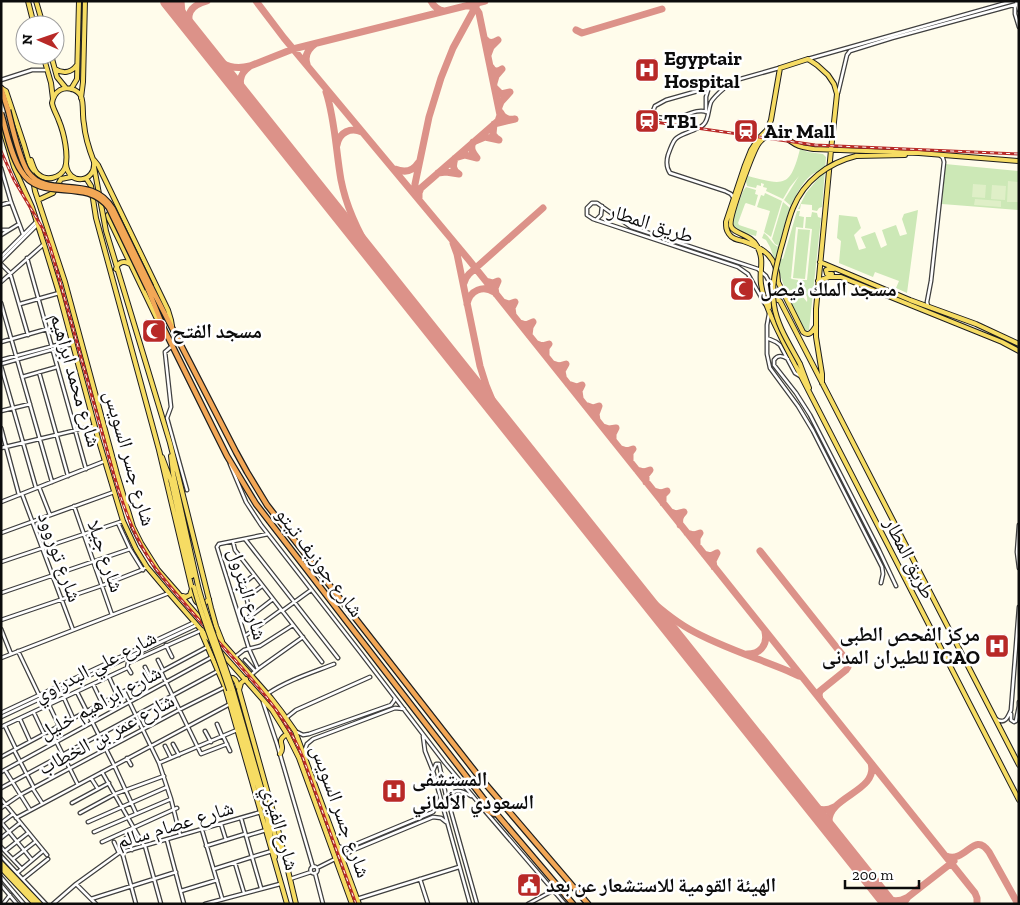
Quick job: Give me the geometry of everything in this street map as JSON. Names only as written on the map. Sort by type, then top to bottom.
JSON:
[{"type":"highway","points":[[1,88],[22,162],[28,172],[43,184],[87,189],[97,193],[106,200],[113,209],[172,326]]},
{"type":"highway","points":[[1,113],[15,160],[29,181],[48,188],[90,194],[101,199],[109,208],[148,289],[164,329]]},
{"type":"highway","name":"شارع جوزيف تيتو","points":[[172,326],[239,458],[268,505],[477,774],[588,904]]},
{"type":"highway","name":"شارع جوزيف تيتو","points":[[164,329],[227,456],[256,504],[497,815],[573,904]]},
{"type":"highway","points":[[482,808],[497,815]]},
{"type":"main road","points":[[28,1],[32,15]]},
{"type":"main road","points":[[36,1],[40,15]]},
{"type":"main road","points":[[72,89],[76,79],[79,1]]},
{"type":"main road","points":[[85,1],[81,98],[84,128],[93,159],[106,231],[116,269],[170,440],[216,626],[223,643]]},
{"type":"main road","points":[[816,326],[810,334],[803,332],[778,281],[773,262],[764,251],[735,239],[728,233],[726,222],[751,150],[767,130],[771,120],[780,68],[808,59],[828,75],[834,84],[837,94],[818,281],[816,326],[822,383]]},
{"type":"main road","points":[[46,65],[51,83],[53,100]]},
{"type":"main road","points":[[53,65],[58,80],[66,88]]},
{"type":"main road","points":[[54,69],[66,72],[74,69],[77,65]]},
{"type":"main road","name":"شارع جسر السويس","points":[[1,88],[6,91],[25,148],[38,200],[65,282],[119,483],[137,535],[145,551],[163,576],[251,675],[295,731],[359,904]]},
{"type":"main road","points":[[81,98],[76,91],[66,88],[56,93],[52,106],[64,138],[66,170],[78,180],[86,178],[91,174],[94,167]]},
{"type":"main road","name":"شارع جسر السويس","points":[[1,124],[14,167],[44,244],[123,521],[147,567],[262,698],[287,734],[298,758],[352,904]]},
{"type":"main road","points":[[769,313],[762,289],[762,260],[758,248],[753,240],[733,230],[730,226],[751,159],[759,143],[764,138],[781,135],[801,147],[831,150],[919,153],[1019,161]]},
{"type":"main road","points":[[25,148],[28,150],[35,170],[44,177],[57,176],[63,171],[66,164]]},
{"type":"main road","points":[[814,401],[800,364],[780,326],[774,305],[773,283],[792,209],[804,188],[817,175],[829,166],[842,160],[856,156],[913,156],[919,153]]},
{"type":"main road","points":[[14,167],[22,165],[27,156]]},
{"type":"main road","name":"شارع جوزيف تيتو","points":[[93,159],[98,165],[168,310],[172,326]]},
{"type":"main road","points":[[20,180],[20,175],[24,172],[32,174]]},
{"type":"main road","points":[[38,200],[53,193],[61,179],[71,176]]},
{"type":"main road","points":[[86,178],[91,186],[96,218],[159,450],[171,481],[195,587],[224,661],[267,818],[275,852],[275,861]]},
{"type":"main road","name":"شارع جوزيف تيتو","points":[[120,211],[112,210],[108,217],[156,317],[164,329]]},
{"type":"main road","points":[[116,269],[122,262],[130,264]]},
{"type":"main road","points":[[820,262],[976,324],[1019,344]]},
{"type":"main road","points":[[839,270],[828,269],[826,272],[828,275],[836,274],[934,314],[1019,351]]},
{"type":"main road","points":[[818,281],[829,277],[841,277]]},
{"type":"main road","points":[[769,313],[771,300],[780,301]]},
{"type":"main road","name":"طريق المطار","points":[[780,301],[1019,765]]},
{"type":"main road","points":[[934,314],[936,309]]},
{"type":"main road","points":[[942,318],[944,312]]},
{"type":"main road","name":"طريق المطار","points":[[769,313],[857,488],[1019,800]]},
{"type":"main road","points":[[77,361],[84,362],[86,359]]},
{"type":"main road","points":[[79,368],[82,365],[88,366]]},
{"type":"main road","points":[[170,440],[173,473],[195,587],[195,600],[198,603],[204,604],[209,598]]},
{"type":"main road","points":[[109,476],[113,478],[117,474]]},
{"type":"main road","points":[[112,486],[119,483]]},
{"type":"main road","points":[[158,580],[163,576]]},
{"type":"main road","points":[[180,595],[184,597],[192,594],[195,587]]},
{"type":"main road","name":"شارع الفيزي","points":[[202,630],[225,687],[282,883]]},
{"type":"main road","points":[[225,687],[224,682],[226,680],[232,678],[236,681],[279,834],[296,904]]},
{"type":"main road","points":[[239,690],[241,683],[246,679]]},
{"type":"main road","points":[[231,690],[279,849],[284,856]]},
{"type":"main road","points":[[280,754],[282,750],[281,740],[287,734]]},
{"type":"main road","points":[[1,863],[40,904]]},
{"type":"main road","points":[[1,868],[35,904]]},
{"type":"main road","points":[[282,883],[287,904]]},
{"type":"street","points":[[948,20],[1010,6],[1015,2]]},
{"type":"street","points":[[1015,2],[1017,10],[1015,14],[1019,28]]},
{"type":"street","points":[[808,59],[847,50],[1015,2]]},
{"type":"street","points":[[1010,6],[1017,10]]},
{"type":"street","points":[[837,94],[847,50]]},
{"type":"street","points":[[707,112],[702,111],[669,118],[656,117],[653,111],[655,106],[666,100],[780,68]]},
{"type":"street","points":[[1,80],[32,70],[47,70]]},
{"type":"street","points":[[707,112],[714,97],[731,81]]},
{"type":"street","points":[[709,87],[706,98],[706,120],[703,125],[680,135],[674,140],[667,160],[667,167],[670,173],[724,191],[731,194],[734,198]]},
{"type":"street","points":[[928,306],[944,162],[940,155]]},
{"type":"street","points":[[1,168],[3,181],[24,234]]},
{"type":"street","points":[[1,205],[11,202]]},
{"type":"street","name":"طريق المطار","points":[[769,313],[748,274],[738,268],[590,218],[587,215],[587,208],[592,203],[597,203],[630,226],[754,267],[761,271],[768,279],[780,301]]},
{"type":"street","points":[[596,220],[601,215],[602,206]]},
{"type":"street","points":[[615,226],[617,221],[622,220]]},
{"type":"street","points":[[1,257],[37,222]]},
{"type":"street","points":[[28,335],[10,274],[1,263],[37,222]]},
{"type":"street","points":[[1,235],[19,224]]},
{"type":"street","points":[[634,233],[636,228]]},
{"type":"street","points":[[1,230],[9,230]]},
{"type":"street","points":[[1,282],[44,244]]},
{"type":"street","points":[[713,258],[715,254]]},
{"type":"street","name":"شارع محمد ابراهيم","points":[[27,258],[86,469]]},
{"type":"street","points":[[727,263],[728,258]]},
{"type":"street","name":"شارع محمد ابراهيم","points":[[20,304],[59,293]]},
{"type":"street","points":[[1,302],[52,482]]},
{"type":"street","points":[[769,313],[766,325],[767,354],[770,368],[798,406],[826,458],[880,563],[883,574],[881,583]]},
{"type":"street","points":[[1,342],[47,329]]},
{"type":"street","points":[[767,338],[778,343],[796,374],[801,377]]},
{"type":"street","points":[[50,515],[37,488],[1,363],[73,342]]},
{"type":"street","points":[[172,346],[166,350],[165,354],[171,407],[167,418],[170,440],[187,490]]},
{"type":"street","points":[[788,358],[778,356],[774,360],[774,365],[796,393],[817,429],[896,586]]},
{"type":"street","points":[[22,376],[57,367]]},
{"type":"street","points":[[39,372],[68,476]]},
{"type":"street","points":[[1,412],[30,404]]},
{"type":"street","points":[[1,448],[95,425]]},
{"type":"street","name":"شارع توروود","points":[[1,428],[21,494],[33,521],[73,630]]},
{"type":"street","points":[[812,432],[817,429]]},
{"type":"street","points":[[227,456],[246,502],[268,534],[472,797],[565,904]]},
{"type":"street","points":[[826,458],[831,456]]},
{"type":"street","points":[[1,502],[105,461]]},
{"type":"street","points":[[1,533],[114,492]]},
{"type":"street","name":"شارع جيلا","points":[[74,506],[112,615]]},
{"type":"street","points":[[1,562],[123,521]]},
{"type":"street","points":[[118,523],[130,550],[143,570]]},
{"type":"street","points":[[1019,525],[1017,552],[1019,568]]},
{"type":"street","name":"شارع البترول","points":[[257,670],[217,547],[219,544],[268,534]]},
{"type":"street","points":[[245,539],[338,658]]},
{"type":"street","points":[[233,542],[235,550],[322,662]]},
{"type":"street","points":[[1,594],[130,550]]},
{"type":"street","points":[[1,620],[101,586],[147,567]]},
{"type":"street","points":[[250,616],[243,584],[254,575]]},
{"type":"street","points":[[246,598],[262,586]]},
{"type":"street","points":[[245,636],[312,589]]},
{"type":"street","points":[[1,658],[169,593]]},
{"type":"street","points":[[240,620],[250,616],[273,599]]},
{"type":"street","points":[[1019,607],[1011,710],[1011,720],[1014,722],[1016,721],[1019,706]]},
{"type":"street","points":[[1,715],[196,624]]},
{"type":"street","points":[[235,657],[243,651],[260,646],[293,625]]},
{"type":"street","points":[[1,629],[10,654]]},
{"type":"street","name":"شارع علي البدراوي","points":[[1,728],[128,668],[128,663],[202,630]]},
{"type":"street","points":[[251,675],[303,637]]},
{"type":"street","points":[[166,646],[172,657]]},
{"type":"street","points":[[1,756],[207,646]]},
{"type":"street","points":[[18,651],[40,697]]},
{"type":"street","name":"شارع ابراهيم خليل","points":[[3,771],[212,657]]},
{"type":"street","points":[[158,660],[172,696],[202,754],[226,744]]},
{"type":"street","points":[[245,660],[257,670]]},
{"type":"street","points":[[267,694],[277,687],[334,664]]},
{"type":"street","points":[[145,667],[150,677]]},
{"type":"street","points":[[128,668],[131,673]]},
{"type":"street","points":[[1,788],[218,671]]},
{"type":"street","points":[[108,677],[117,695]]},
{"type":"street","points":[[286,718],[296,710],[370,677]]},
{"type":"street","points":[[93,684],[102,703]]},
{"type":"street","name":"شارع عمر بن الخطاب","points":[[1,808],[106,749],[225,687]]},
{"type":"street","points":[[124,691],[159,763],[175,809],[180,835]]},
{"type":"street","points":[[78,692],[136,813]]},
{"type":"street","points":[[64,698],[73,718]]},
{"type":"street","points":[[262,698],[317,871],[290,879]]},
{"type":"street","points":[[295,731],[307,734],[391,705],[395,698]]},
{"type":"street","points":[[1019,702],[1019,711]]},
{"type":"street","points":[[16,818],[230,704]]},
{"type":"street","points":[[49,705],[59,726]]},
{"type":"street","points":[[391,705],[392,709]]},
{"type":"street","points":[[304,752],[310,740],[392,709],[404,709]]},
{"type":"street","points":[[995,718],[999,721],[1005,720],[1011,710]]},
{"type":"street","points":[[34,712],[44,734]]},
{"type":"street","points":[[20,719],[30,741]]},
{"type":"street","points":[[217,724],[230,751]]},
{"type":"street","points":[[5,726],[20,761],[42,803]]},
{"type":"street","points":[[50,730],[78,785]]},
{"type":"street","points":[[159,763],[237,730]]},
{"type":"street","points":[[206,731],[211,742]]},
{"type":"street","points":[[307,734],[307,739],[310,740]]},
{"type":"street","points":[[423,734],[425,751],[433,771],[470,904]]},
{"type":"street","points":[[173,744],[179,755]]},
{"type":"street","points":[[165,746],[171,758]]},
{"type":"street","points":[[132,756],[134,760]]},
{"type":"street","points":[[128,758],[131,765]]},
{"type":"street","points":[[433,771],[436,764],[439,764],[477,904]]},
{"type":"street","points":[[3,771],[30,810]]},
{"type":"street","points":[[102,772],[144,846],[161,904]]},
{"type":"street","points":[[80,813],[115,794],[164,776]]},
{"type":"street","points":[[91,778],[98,789]]},
{"type":"street","points":[[72,803],[109,783]]},
{"type":"street","points":[[88,822],[167,787]]},
{"type":"street","points":[[449,804],[449,798],[454,792],[463,791],[472,797]]},
{"type":"street","points":[[1,798],[48,857],[23,879]]},
{"type":"street","points":[[338,846],[349,848],[432,812],[440,798]]},
{"type":"street","points":[[94,832],[170,799]]},
{"type":"street","points":[[102,842],[175,809]]},
{"type":"street","name":"شارع عصام سالم","points":[[53,904],[76,884],[120,853],[261,812]]},
{"type":"street","points":[[13,814],[1,823],[32,860]]},
{"type":"street","points":[[343,860],[347,854],[433,817],[441,818],[447,824]]},
{"type":"street","points":[[241,818],[261,888]]},
{"type":"street","points":[[1,838],[20,823]]},
{"type":"street","points":[[221,824],[226,840]]},
{"type":"street","points":[[202,830],[223,898]]},
{"type":"street","points":[[206,846],[266,830]]},
{"type":"street","points":[[5,851],[28,833]]},
{"type":"street","points":[[126,838],[132,850]]},
{"type":"street","points":[[167,840],[184,904]]},
{"type":"street","points":[[13,859],[36,842]]},
{"type":"street","points":[[114,842],[120,853],[136,904]]},
{"type":"street","points":[[1,847],[22,869]]},
{"type":"street","points":[[345,848],[347,854]]},
{"type":"street","points":[[17,873],[43,851]]},
{"type":"street","points":[[214,869],[272,851]]},
{"type":"street","points":[[1,856],[46,904]]},
{"type":"street","points":[[323,904],[311,870],[335,859]]},
{"type":"street","points":[[235,863],[244,893]]},
{"type":"street","points":[[357,899],[459,867]]},
{"type":"street","points":[[91,899],[176,872]]},
{"type":"street","points":[[1,877],[24,904]]},
{"type":"street","points":[[420,879],[428,904]]},
{"type":"street","points":[[181,891],[217,880]]},
{"type":"street","name":"شارع الفيزي","points":[[205,904],[282,883]]},
{"type":"street","points":[[76,884],[96,904]]},
{"type":"street","points":[[1,885],[17,904]]},
{"type":"street","points":[[528,904],[554,890]]},
{"type":"street","points":[[3,904],[10,895]]},
{"type":"green space","points":[[800,149],[823,154],[826,157],[822,207],[817,211],[812,210],[812,205],[801,204],[800,209],[798,209],[806,193],[821,175],[819,171],[810,176],[806,181],[791,206],[784,200],[799,176],[783,199],[766,191],[767,188],[763,187],[764,184],[761,183],[761,186],[757,185],[756,188],[747,186],[748,176],[769,181],[783,181],[793,171]]},
{"type":"green space","points":[[945,164],[1019,171],[1019,210],[942,204]]},
{"type":"green space","points":[[1008,181],[1019,182],[1019,202],[1007,202]]},
{"type":"green space","points":[[973,184],[986,185],[985,198],[972,197]]},
{"type":"green space","points":[[992,185],[1006,186],[1005,200],[991,199]]},
{"type":"green space","points":[[746,187],[756,190],[755,194],[758,195],[755,206],[745,204],[738,223],[757,231],[756,236],[737,230],[732,221]]},
{"type":"green space","points":[[765,193],[782,201],[771,237],[764,232],[770,211],[757,207],[761,195],[764,196]]},
{"type":"green space","points":[[975,199],[1001,201],[1001,207],[974,205]]},
{"type":"green space","points":[[783,202],[790,208],[779,246],[772,239]]},
{"type":"green space","points":[[918,210],[907,293],[896,288],[899,281],[875,272],[873,277],[839,263],[841,241],[837,238],[839,215],[857,217],[861,228],[854,235],[859,250],[866,248],[861,237],[875,232],[881,248],[887,245],[882,230],[896,225],[900,236],[907,234],[902,219],[904,214]]},
{"type":"green space","points":[[797,211],[800,211],[799,216],[804,217],[803,228],[796,227],[791,278],[789,277],[792,279],[798,280],[797,291],[790,290],[790,295],[803,297],[807,302],[805,293],[799,291],[800,280],[807,280],[812,229],[805,228],[806,217],[811,217],[812,212],[817,213],[818,217],[821,218],[809,330],[806,331],[788,297],[770,247],[766,240],[762,238],[764,233],[779,247],[776,257],[783,259]]},
{"type":"green space","points":[[798,229],[810,230],[805,279],[793,278]]},
{"type":"taxiway","points":[[181,1],[185,22]]},
{"type":"taxiway","points":[[191,31],[190,11],[196,5],[207,1]]},
{"type":"taxiway","points":[[256,1],[284,38],[469,260],[975,893],[977,904]]},
{"type":"taxiway","points":[[431,1],[436,8],[444,11]]},
{"type":"taxiway","points":[[212,57],[230,66],[239,68],[250,66],[293,49],[485,1]]},
{"type":"taxiway","points":[[415,193],[415,184],[429,117],[441,78],[453,48],[477,4]]},
{"type":"taxiway","points":[[419,198],[421,188],[498,121],[500,115],[479,13],[475,7],[469,6]]},
{"type":"taxiway","points":[[576,30],[582,33],[662,9]]},
{"type":"taxiway","points":[[485,39],[488,42],[498,40],[491,47],[488,55]]},
{"type":"taxiway","points":[[307,64],[307,52],[315,44]]},
{"type":"taxiway","points":[[244,96],[240,80],[245,70],[249,67]]},
{"type":"taxiway","points":[[491,67],[496,71],[502,69],[496,76],[494,83]]},
{"type":"taxiway","points":[[496,89],[501,94],[510,92],[499,107]]},
{"type":"taxiway","points":[[326,92],[333,124],[341,180],[347,203],[360,234],[378,264]]},
{"type":"taxiway","points":[[438,173],[459,174],[455,171],[455,158],[465,155],[477,158],[472,151],[473,142],[485,137],[499,140],[493,134],[494,124],[515,119],[507,119],[501,113]]},
{"type":"taxiway","points":[[337,145],[340,137],[346,132],[350,130],[362,132]]},
{"type":"taxiway","points":[[395,169],[408,171],[418,163]]},
{"type":"taxiway","points":[[464,283],[469,274],[543,208]]},
{"type":"taxiway","points":[[453,243],[457,254],[480,366],[493,402],[509,428]]},
{"type":"taxiway","points":[[486,281],[493,283],[498,281],[495,288],[496,294]]},
{"type":"taxiway","points":[[467,304],[471,295],[477,290],[486,289],[494,292]]},
{"type":"taxiway","points":[[503,302],[509,304],[515,302],[512,308],[513,315]]},
{"type":"taxiway","points":[[520,323],[526,325],[533,322],[529,335]]},
{"type":"taxiway","points":[[537,344],[542,346],[549,344],[546,348],[546,355]]},
{"type":"taxiway","points":[[553,364],[559,366],[566,364],[562,371],[563,376]]},
{"type":"taxiway","points":[[568,384],[577,387],[582,385],[579,391],[580,398]]},
{"type":"taxiway","points":[[585,405],[593,408],[599,406],[596,414],[597,420]]},
{"type":"taxiway","points":[[603,427],[609,429],[616,428],[613,440]]},
{"type":"taxiway","points":[[621,449],[627,451],[633,449],[630,453],[630,461]]},
{"type":"taxiway","points":[[637,470],[644,472],[650,470],[646,475],[646,482]]},
{"type":"taxiway","points":[[654,491],[661,493],[667,491],[663,495],[663,503]]},
{"type":"taxiway","points":[[671,512],[676,514],[684,512],[680,518],[680,525]]},
{"type":"taxiway","points":[[687,533],[694,535],[700,533],[697,538],[697,545]]},
{"type":"taxiway","points":[[760,551],[848,662],[846,670],[820,691],[820,699]]},
{"type":"taxiway","points":[[704,554],[711,556],[717,553],[713,561],[714,567]]},
{"type":"taxiway","points":[[638,589],[682,625],[700,635],[799,676]]},
{"type":"taxiway","points":[[747,654],[752,654],[762,648],[766,637],[765,632]]},
{"type":"taxiway","points":[[832,832],[829,821],[831,812],[868,780],[871,773],[871,763]]},
{"type":"taxiway","points":[[810,804],[821,810],[834,807]]},
{"type":"taxiway","points":[[946,856],[959,856],[974,846],[979,844],[984,846],[1018,904]]},
{"type":"taxiway","points":[[903,904],[908,897],[954,861]]},
{"type":"taxiway","points":[[882,895],[893,901],[906,898]]},
{"type":"runway","points":[[168,1],[889,904]]},
{"type":"railway","points":[[648,121],[815,145],[1019,154]]},
{"type":"railway","points":[[1,151],[14,180],[43,229],[50,246],[115,479],[127,515],[137,537],[156,569],[255,683],[274,706],[290,731],[303,758],[356,904]]},
{"type":"place","name":"Egyptair Hospital","points":[[647,70]]},
{"type":"place","name":"TB1","points":[[647,121]]},
{"type":"place","name":"Air Mall","points":[[746,131]]},
{"type":"place","name":"مسجد الملك فيصل","points":[[742,289]]},
{"type":"place","name":"مسجد الفتح","points":[[154,331]]},
{"type":"place","name":"مركز الفحص الطبى للطيران المدنى ICAO","points":[[997,646]]},
{"type":"place","name":"المستشفى السعودي الألماني","points":[[394,791]]},
{"type":"place","name":"الهيئة القومية للاستشعار عن بعد","points":[[529,885]]}]
